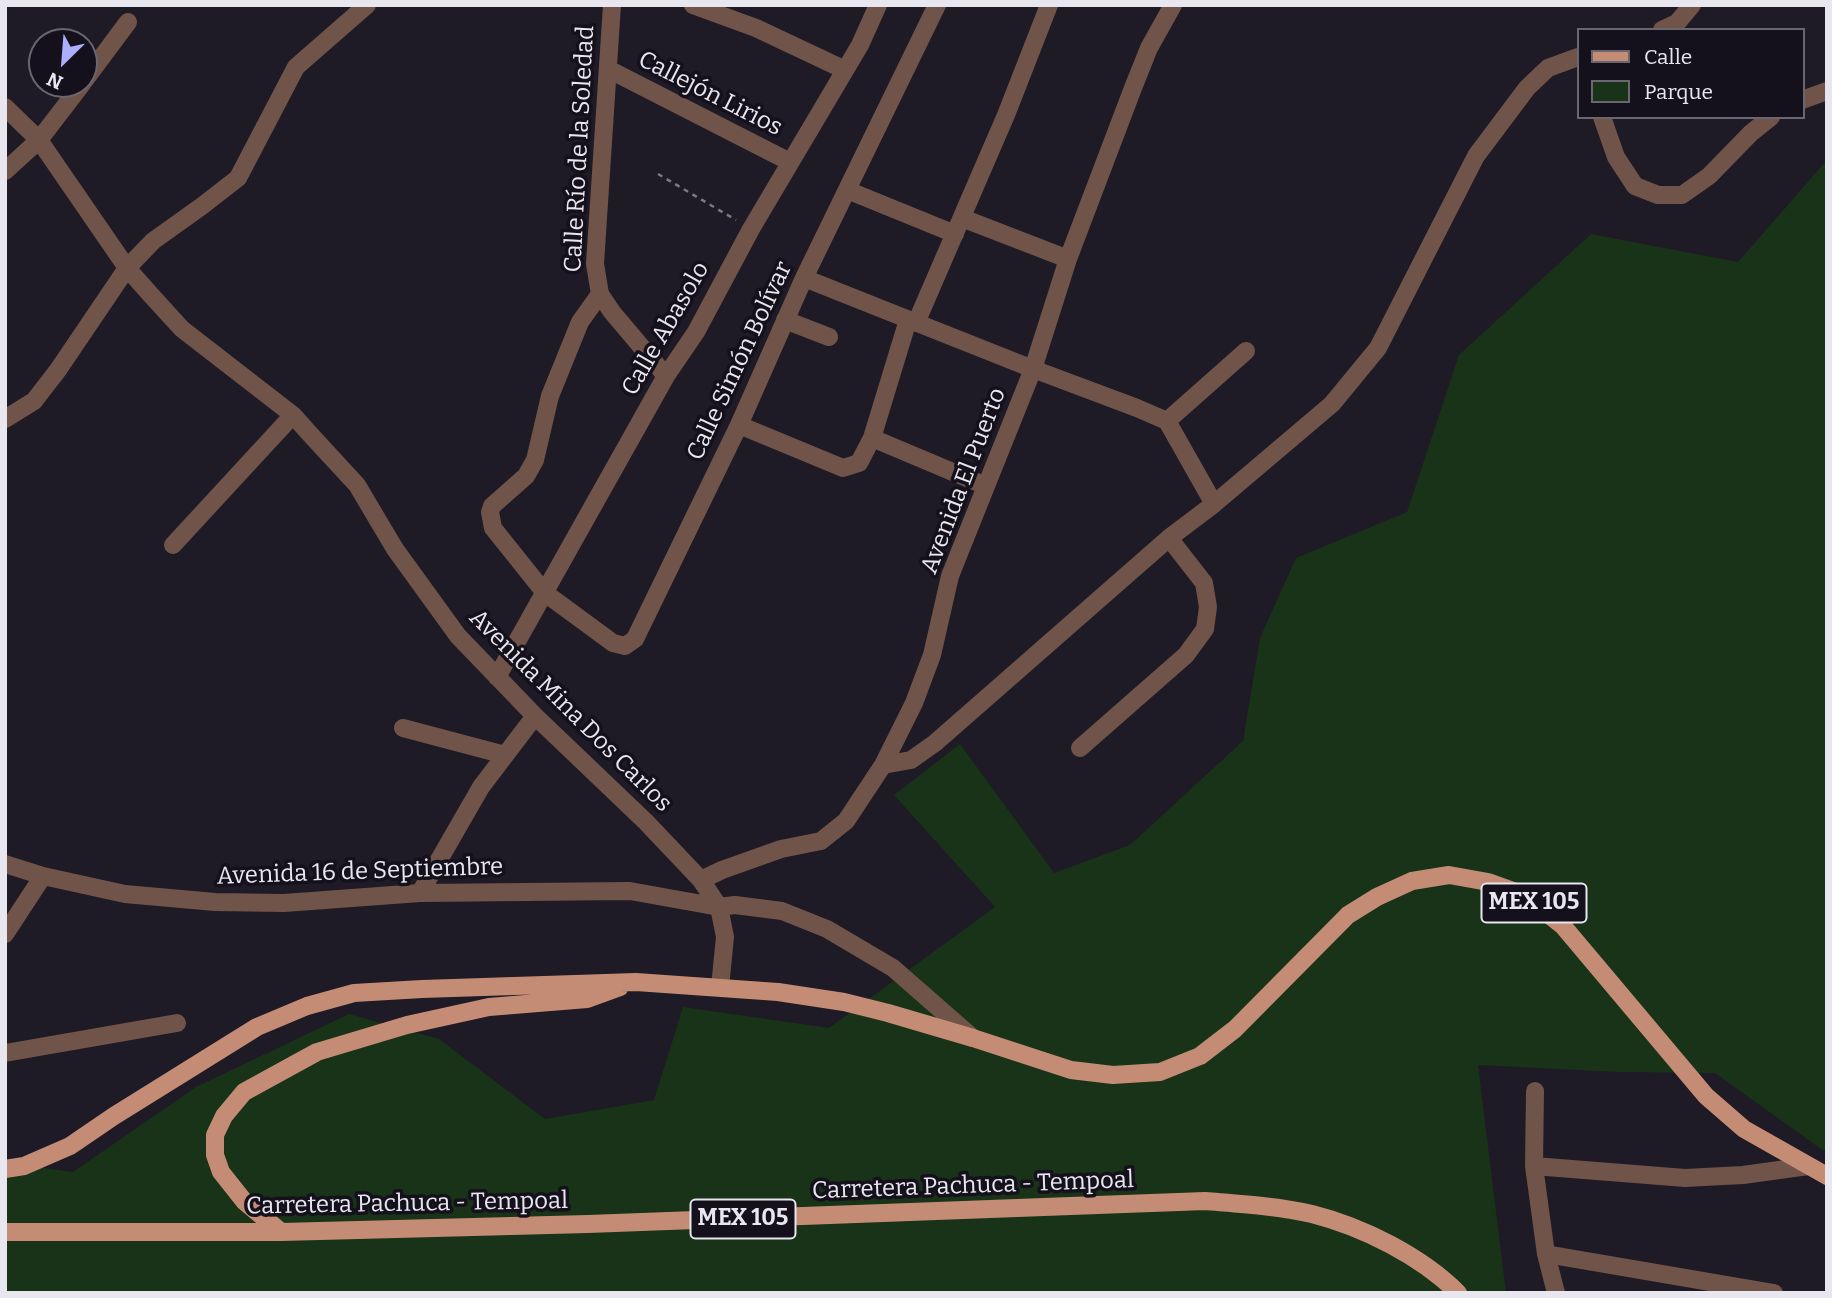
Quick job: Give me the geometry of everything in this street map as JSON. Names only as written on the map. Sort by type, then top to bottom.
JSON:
[{"type":"main road","name":"MEX 105","points":[[5,1169],[24,1166],[70,1146],[257,1027],[307,1006],[354,993],[636,982],[778,992],[844,1002],[973,1038],[1071,1070],[1113,1075],[1160,1072],[1200,1056],[1235,1029],[1348,915],[1377,897],[1412,881],[1449,875],[1488,882],[1524,895],[1563,926],[1706,1096],[1744,1129],[1827,1176]]},
{"type":"main road","points":[[281,1232],[244,1201],[221,1172],[215,1155],[215,1135],[224,1116],[244,1092],[317,1052],[407,1026],[489,1007],[587,999],[636,982]]},
{"type":"main road","name":"Carretera Pachuca - Tempoal","points":[[5,1232],[281,1232],[588,1224],[1205,1201],[1265,1206],[1312,1214],[1366,1233],[1411,1256],[1458,1293]]},
{"type":"street","points":[[5,419],[34,401],[127,268],[153,241],[238,178],[296,67],[367,5]]},
{"type":"street","name":"Calle Río de la Soledad","points":[[600,294],[595,264],[612,5]]},
{"type":"street","points":[[693,5],[756,28],[845,70]]},
{"type":"street","name":"Calle Abasolo","points":[[497,677],[666,376],[696,332],[751,229],[860,45],[878,5]]},
{"type":"street","name":"Calle Simón Bolívar","points":[[545,593],[613,643],[625,646],[635,639],[739,425],[804,278],[937,5]]},
{"type":"street","points":[[739,425],[843,468],[859,463],[872,438],[912,321],[958,226],[1006,115],[1049,5]]},
{"type":"street","name":"Avenida El Puerto","points":[[701,880],[781,849],[821,841],[846,821],[883,765],[914,704],[932,655],[950,576],[1034,369],[1068,259],[1149,48],[1173,5]]},
{"type":"street","points":[[1666,28],[1677,23],[1692,5]]},
{"type":"street","points":[[98,62],[128,22]]},
{"type":"street","points":[[883,765],[911,760],[935,743],[1169,538],[1214,504],[1332,404],[1378,348],[1476,156],[1527,88],[1548,68],[1576,59]]},
{"type":"street","name":"Callejón Lirios","points":[[608,69],[790,162]]},
{"type":"street","points":[[1804,99],[1827,91]]},
{"type":"street","points":[[5,171],[39,140],[71,98]]},
{"type":"street","name":"Avenida Mina Dos Carlos","points":[[5,107],[39,140],[127,268],[183,329],[293,415],[357,485],[395,549],[458,636],[701,880],[719,906],[725,937],[720,987]]},
{"type":"street","points":[[1603,119],[1616,157],[1635,186],[1658,195],[1682,195],[1709,176],[1751,133],[1769,119]]},
{"type":"street","points":[[848,190],[1068,259]]},
{"type":"street","points":[[804,278],[1167,421],[1214,504]]},
{"type":"street","points":[[545,593],[493,528],[490,512],[492,506],[526,476],[535,460],[550,396],[580,322],[600,294],[666,376]]},
{"type":"street","points":[[785,320],[829,337]]},
{"type":"street","points":[[1167,421],[1246,351]]},
{"type":"street","points":[[173,545],[293,415]]},
{"type":"street","points":[[872,438],[986,486]]},
{"type":"street","points":[[1080,748],[1186,655],[1205,629],[1208,607],[1204,583],[1169,538]]},
{"type":"street","points":[[420,893],[481,787],[535,716]]},
{"type":"street","points":[[403,728],[505,755]]},
{"type":"street","name":"Avenida 16 de Septiembre","points":[[5,864],[43,876],[125,894],[215,902],[284,903],[420,893],[630,891],[719,906]]},
{"type":"street","points":[[5,934],[43,876]]},
{"type":"street","points":[[719,906],[735,905],[782,911],[827,929],[893,968],[973,1038]]},
{"type":"street","points":[[5,1053],[177,1023]]},
{"type":"street","points":[[1535,1091],[1534,1166],[1546,1254],[1556,1293]]},
{"type":"street","points":[[1534,1166],[1685,1178],[1743,1175],[1808,1166]]},
{"type":"street","points":[[1546,1254],[1774,1293]]},
{"type":"path","points":[[658,174],[751,229]]},
{"type":"green space","points":[[1827,160],[1827,1151],[1715,1073],[1617,1072],[1478,1065],[1506,1293],[5,1293],[5,1163],[73,1172],[196,1087],[349,1014],[439,1039],[545,1119],[654,1100],[683,1007],[829,1028],[995,907],[894,795],[960,744],[1054,873],[1130,845],[1243,741],[1260,638],[1296,558],[1407,512],[1459,355],[1591,234],[1738,262]]}]
